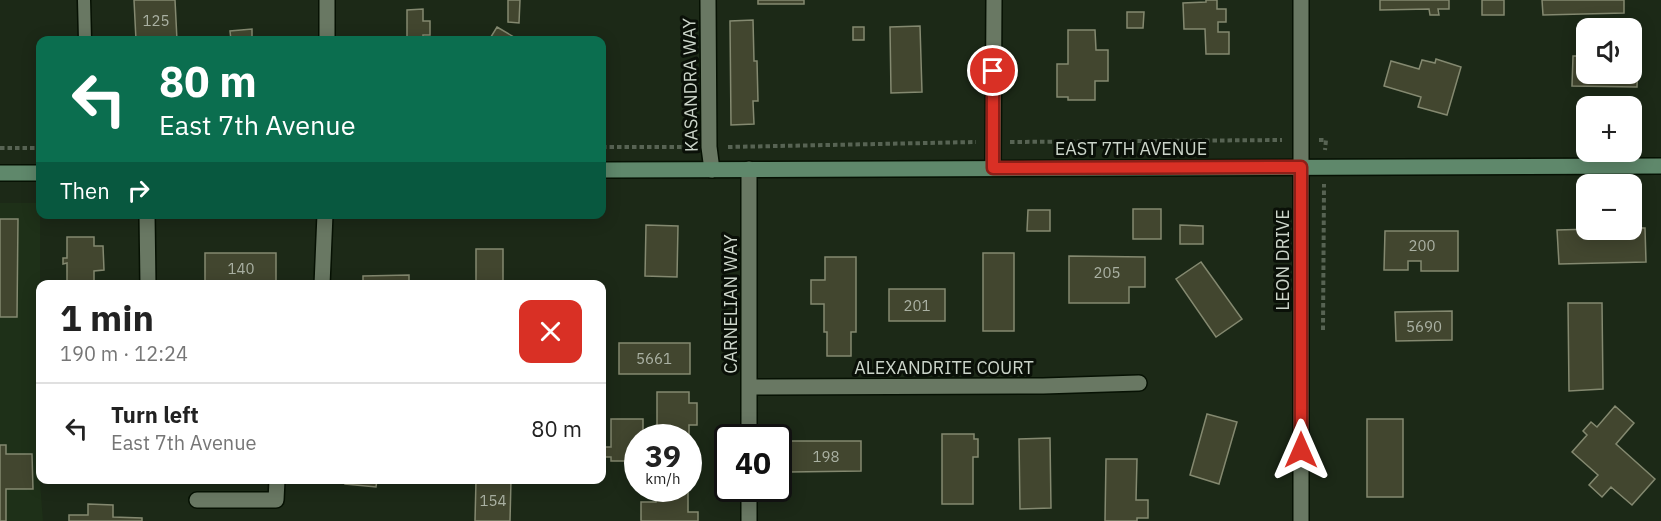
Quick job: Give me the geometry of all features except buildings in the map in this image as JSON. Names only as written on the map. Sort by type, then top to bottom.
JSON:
[{"type":"main road","name":"EAST 7TH AVENUE","points":[[606,170],[1661,166]]},
{"type":"main road","points":[[0,173],[36,173]]},
{"type":"street","points":[[327,0],[327,36]]},
{"type":"street","name":"KASANDRA WAY","points":[[708,0],[709,147],[712,170]]},
{"type":"street","points":[[993,168],[994,0]]},
{"type":"street","name":"LEON DRIVE","points":[[1301,0],[1301,521]]},
{"type":"street","name":"CARNELIAN WAY","points":[[749,170],[749,424]]},
{"type":"street","points":[[147,219],[148,280]]},
{"type":"street","points":[[322,280],[325,219]]},
{"type":"street","name":"ALEXANDRITE COURT","points":[[749,387],[1043,386],[1139,383]]},
{"type":"street","points":[[197,500],[276,500],[277,484]]},
{"type":"street","points":[[749,502],[749,521]]},
{"type":"lane","points":[[84,0],[85,36]]},
{"type":"path","points":[[606,147],[903,142],[1326,140],[1323,333]]},
{"type":"path","points":[[0,148],[36,148]]},
{"type":"shaded area","points":[[0,203],[36,203],[36,219],[40,219],[40,280],[36,280],[36,484],[40,484],[43,521],[0,521]]},
{"type":"route","points":[[993,71],[993,168],[1301,167],[1301,450]]}]
